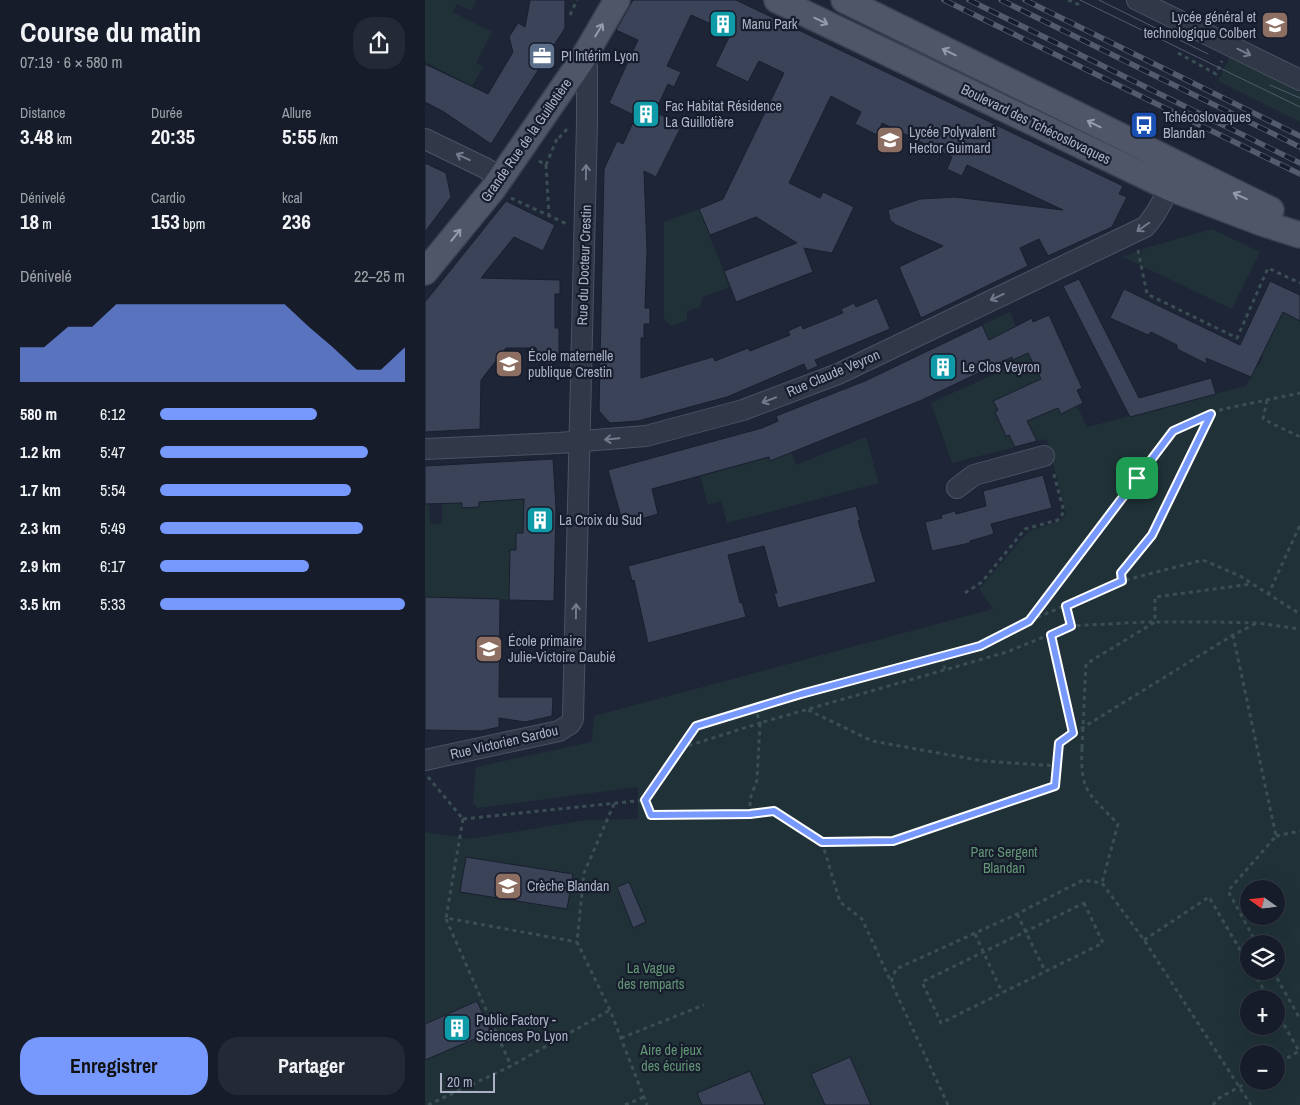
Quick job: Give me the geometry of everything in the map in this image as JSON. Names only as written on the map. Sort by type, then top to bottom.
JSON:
[{"type":"main road","name":"Grande Rue de la Guillotière","points":[[425,272],[503,187],[617,0]]},
{"type":"main road","name":"Boulevard des Tchécoslovaques","points":[[777,0],[1170,188],[1261,223],[1300,235]]},
{"type":"main road","name":"Boulevard des Tchécoslovaques","points":[[844,0],[1300,224]]},
{"type":"street","points":[[1137,0],[1300,80]]},
{"type":"street","name":"Rue du Docteur Crestin","points":[[574,712],[587,121],[587,66],[582,60]]},
{"type":"street","points":[[425,139],[485,168],[503,187]]},
{"type":"street","name":"Rue Claude Veyron","points":[[425,449],[579,442],[655,434],[743,410],[838,374],[1145,228],[1157,214],[1177,176],[1191,172]]},
{"type":"street","points":[[957,488],[974,475],[1044,456]]},
{"type":"street","name":"Rue Victorien Sardou","points":[[426,765],[559,731],[570,724],[574,712]]},
{"type":"path","points":[[570,15],[577,0]]},
{"type":"path","points":[[1068,0],[1082,6]]},
{"type":"path","points":[[1178,53],[1216,74],[1225,53]]},
{"type":"path","points":[[549,216],[546,165],[559,138],[555,133]]},
{"type":"path","points":[[533,158],[546,165]]},
{"type":"path","points":[[503,187],[549,216],[569,226]]},
{"type":"path","points":[[1140,254],[1147,294],[1237,338],[1268,268],[1300,283]]},
{"type":"path","points":[[1029,621],[1173,431],[1223,409],[1300,393]]},
{"type":"path","points":[[1267,400],[1263,419],[1300,437]]},
{"type":"path","points":[[1122,581],[1121,573],[1152,535],[1211,414]]},
{"type":"path","points":[[965,593],[982,582],[1025,529],[1058,520],[1064,512],[1049,460],[1044,456]]},
{"type":"path","points":[[1268,595],[1300,525]]},
{"type":"path","points":[[463,819],[645,800],[696,726],[755,707],[942,658],[980,646],[1029,621],[1122,581],[1203,560],[1252,584],[1300,614]]},
{"type":"path","points":[[1102,883],[1118,824],[1085,789],[1081,769],[1086,664],[1155,622],[1155,597],[1252,584]]},
{"type":"path","points":[[1066,606],[1071,626]]},
{"type":"path","points":[[680,748],[1007,652],[1071,626],[1144,622],[1258,623],[1300,629]]},
{"type":"path","points":[[645,800],[651,815],[750,814],[774,811],[822,842],[893,841],[1055,786],[1059,743],[1233,635],[1258,623]]},
{"type":"path","points":[[1051,635],[1073,733]]},
{"type":"path","points":[[1233,635],[1277,836]]},
{"type":"path","points":[[942,658],[945,669]]},
{"type":"path","points":[[750,814],[750,799],[757,780],[760,723],[755,707]]},
{"type":"path","points":[[807,710],[872,742],[983,761],[1057,766]]},
{"type":"path","points":[[426,765],[427,776],[463,819],[446,918],[511,1066]]},
{"type":"path","points":[[615,804],[585,873],[577,942],[609,1010],[647,1105]]},
{"type":"path","points":[[1252,935],[1228,891],[1277,836],[1300,831]]},
{"type":"path","points":[[822,842],[840,902],[862,919],[948,1105]]},
{"type":"path","points":[[891,982],[896,969],[975,934],[1083,880],[1102,883],[1144,940],[1251,1105]]},
{"type":"path","points":[[1144,940],[1209,897],[1240,950]]},
{"type":"path","points":[[1084,903],[1103,943],[941,1023],[922,982],[982,953],[1084,903]]},
{"type":"path","points":[[1017,914],[1045,971]]},
{"type":"path","points":[[446,918],[577,942]]},
{"type":"path","points":[[975,934],[982,953],[1002,992]]},
{"type":"path","points":[[1278,980],[1300,1019]]},
{"type":"path","points":[[621,1038],[705,1005]]},
{"type":"path","points":[[428,1105],[511,1066],[609,1010]]},
{"type":"path","points":[[1285,1027],[1299,1051],[1285,1060]]},
{"type":"path","points":[[1213,1105],[1219,1098],[1239,1087]]},
{"type":"path","points":[[625,1105],[644,1097]]},
{"type":"green space","points":[[425,0],[476,0],[471,10],[457,4],[453,12],[492,32],[476,63],[483,67],[472,86],[425,62]]},
{"type":"green space","points":[[1231,54],[1300,89],[1300,122],[1218,81]]},
{"type":"green space","points":[[699,209],[730,287],[702,297],[700,307],[687,311],[687,320],[672,326],[664,319],[664,222]]},
{"type":"green space","points":[[1212,229],[1260,252],[1232,309],[1123,257],[1135,252],[1141,255],[1142,249]]},
{"type":"green space","name":"Parc Sergent Blandan","points":[[1283,311],[1300,321],[1300,1105],[425,1105],[425,832],[471,839],[586,820],[638,819],[638,787],[477,808],[473,803],[476,767],[592,742],[594,716],[993,609],[979,589],[1029,531],[1061,521],[1066,514],[1047,439],[1037,441],[1013,392],[993,401],[998,410],[995,412],[1006,436],[1009,435],[1015,447],[952,463],[931,403],[1003,370],[982,325],[1010,312],[1016,327],[1001,335],[1013,360],[1035,350],[1041,361],[1034,366],[1041,379],[1033,383],[1048,412],[1058,408],[1061,414],[1077,406],[1087,427],[1246,386],[1263,358],[1261,356]]},
{"type":"green space","points":[[866,437],[879,483],[727,523],[721,501],[708,505],[700,476],[769,457],[770,461],[791,452],[796,465]]},
{"type":"green space","points":[[524,499],[523,533],[516,533],[516,550],[510,550],[509,582],[515,600],[425,597],[425,504],[429,504],[430,524],[442,524],[442,503],[462,502],[479,507],[479,502]]},
{"type":"building","points":[[530,0],[565,0],[565,28],[491,144],[444,112],[425,102],[425,64],[488,94],[513,52],[509,37],[518,23],[525,27]]},
{"type":"building","points":[[633,0],[736,0],[1123,186],[1119,194],[1127,197],[1112,227],[1048,256],[1039,239],[1020,248],[1028,266],[921,318],[899,267],[943,246],[896,225],[890,220],[888,210],[920,199],[955,197],[1063,210],[967,165],[962,176],[947,169],[952,157],[882,123],[877,135],[855,124],[861,112],[831,96],[789,183],[820,198],[823,192],[854,207],[832,253],[804,248],[813,272],[736,302],[724,271],[797,243],[756,217],[710,235],[699,209],[723,199],[784,73],[759,61],[748,82],[715,66],[731,33],[691,15],[667,66],[681,72],[674,87],[668,84],[655,112],[682,125],[656,177],[644,171],[647,250],[645,308],[650,308],[650,324],[644,324],[644,338],[641,338],[641,378],[713,357],[715,361],[748,348],[750,351],[790,335],[788,331],[801,325],[803,329],[843,313],[841,309],[854,303],[856,307],[877,298],[890,329],[815,360],[818,366],[807,371],[804,364],[727,397],[638,421],[610,423],[599,411],[604,169],[617,141],[623,144],[636,116],[609,103],[638,40],[616,30]]},
{"type":"building","points":[[425,163],[446,173],[451,197],[425,232]]},
{"type":"building","points":[[506,201],[555,225],[543,251],[514,237],[481,278],[560,280],[560,294],[555,294],[555,328],[559,328],[559,358],[553,364],[546,364],[539,359],[536,348],[506,348],[481,380],[480,429],[425,432],[425,302]]},
{"type":"building","points":[[1079,279],[1139,398],[1211,378],[1216,394],[1130,417],[1063,286]]},
{"type":"building","points":[[1270,281],[1300,295],[1300,321],[1283,312],[1251,377],[1206,358],[1207,364],[1177,349],[1177,345],[1151,332],[1148,335],[1110,318],[1124,289],[1240,345]]},
{"type":"building","points":[[1049,315],[1082,388],[1077,390],[1083,403],[1061,414],[1058,408],[1027,421],[1037,441],[1015,447],[1009,435],[1006,436],[995,412],[998,410],[993,401],[1041,379],[1028,353],[1013,360],[1012,357],[922,400],[770,461],[769,457],[652,489],[658,514],[623,524],[608,470],[762,428],[778,421],[776,416],[865,381],[982,325],[989,340],[1032,318],[1033,322]]},
{"type":"building","name":"La Croix du Sud","points":[[553,459],[556,507],[554,601],[509,600],[510,550],[516,550],[516,533],[523,533],[524,499],[479,502],[479,507],[462,508],[462,503],[425,504],[425,466]]},
{"type":"building","points":[[1043,475],[1052,508],[991,524],[994,534],[970,541],[970,543],[932,551],[925,522],[942,518],[941,515],[955,511],[956,514],[986,506],[983,491]]},
{"type":"building","points":[[856,506],[860,520],[858,521],[876,582],[778,608],[774,593],[777,593],[764,546],[728,555],[740,603],[742,602],[746,617],[648,643],[634,580],[632,581],[628,566]]},
{"type":"building","name":"École primaire Julie-Victoire Daubié","points":[[425,597],[500,599],[499,697],[553,697],[552,716],[525,722],[499,718],[499,727],[481,731],[425,730]]},
{"type":"building","points":[[466,857],[573,874],[567,909],[460,892]]},
{"type":"building","points":[[629,882],[646,922],[633,928],[617,887]]},
{"type":"building","name":"Public Factory - Sciences Po Lyon","points":[[477,1001],[491,1032],[425,1060],[425,1024]]},
{"type":"building","points":[[850,1057],[871,1105],[825,1105],[811,1074]]},
{"type":"building","points":[[750,1071],[765,1105],[702,1105],[697,1093]]},
{"type":"tram line","points":[[1080,0],[1300,107]]},
{"type":"tram line","points":[[1099,0],[1208,54]]},
{"type":"tram line","points":[[1270,85],[1300,98]]},
{"type":"railway","points":[[944,0],[1300,174]]},
{"type":"railway","points":[[969,0],[1300,163]]},
{"type":"railway","points":[[1001,0],[1300,147]]},
{"type":"railway","points":[[1025,0],[1300,136]]},
{"type":"place","name":"Manu Park","points":[[723,24]]},
{"type":"place","name":"Lycée général et technologique Colbert","points":[[1275,25]]},
{"type":"place","name":"PI Intérim Lyon","points":[[542,56]]},
{"type":"place","name":"Fac Habitat Résidence La Guillotière","points":[[646,114]]},
{"type":"place","name":"Tchécoslovaques Blandan","points":[[1144,125]]},
{"type":"place","name":"Lycée Polyvalent Hector Guimard","points":[[890,140]]},
{"type":"place","name":"École maternelle publique Crestin","points":[[509,364]]},
{"type":"place","name":"Le Clos Veyron","points":[[943,367]]},
{"type":"place","name":"La Croix du Sud","points":[[540,520]]},
{"type":"place","name":"École primaire Julie-Victoire Daubié","points":[[489,649]]},
{"type":"place","name":"Crèche Blandan","points":[[508,886]]},
{"type":"place","name":"Public Factory - Sciences Po Lyon","points":[[457,1028]]},
{"type":"route","points":[[1211,414],[1152,535],[1121,573],[1122,581],[1066,606],[1071,626],[1051,635],[1073,733],[1059,743],[1055,786],[893,841],[822,842],[774,811],[750,814],[651,815],[645,800],[696,726],[801,694],[942,658],[980,646],[1029,621],[1137,478],[1173,431],[1211,414]]},
{"type":"park label","name":"La Vague des remparts","points":[[651,976]]},
{"type":"park label","name":"Aire de jeux des écuries","points":[[671,1058]]}]
